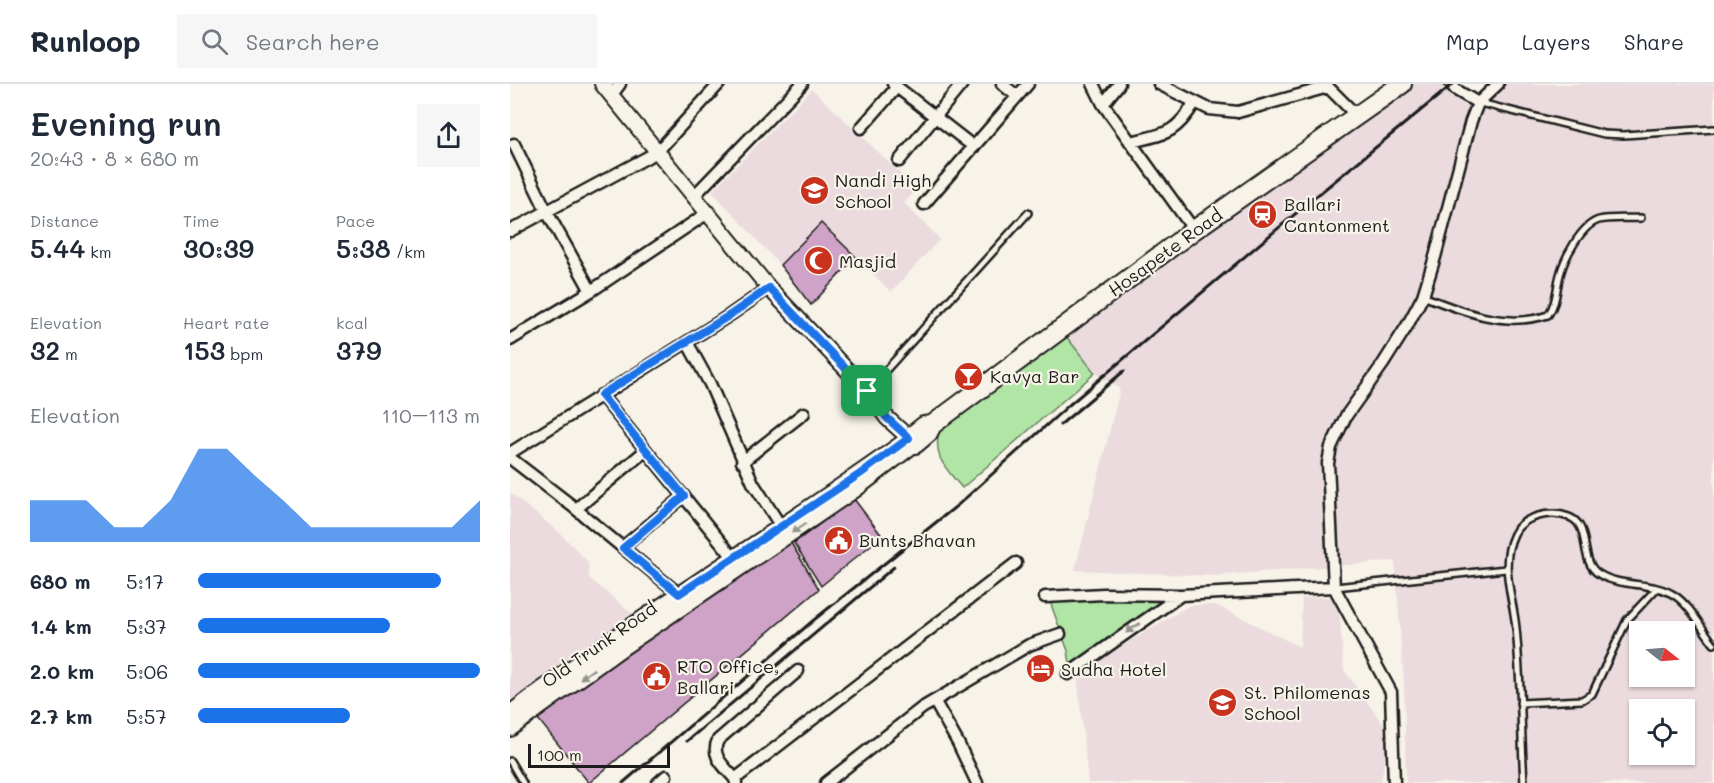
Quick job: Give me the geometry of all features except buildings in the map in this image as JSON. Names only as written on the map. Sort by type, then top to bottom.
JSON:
[{"type":"highway","name":"Hosapete Road","points":[[912,441],[928,433],[932,424],[1194,230],[1402,84]]},
{"type":"street","points":[[602,84],[706,214],[769,288],[867,391],[879,410],[912,441]]},
{"type":"street","points":[[611,96],[620,84]]},
{"type":"street","points":[[510,231],[657,153],[719,84]]},
{"type":"street","points":[[693,197],[802,84]]},
{"type":"street","points":[[899,161],[962,84]]},
{"type":"street","points":[[1002,84],[1017,96]]},
{"type":"street","points":[[924,204],[1028,84]]},
{"type":"street","points":[[1093,84],[1103,104],[1194,230]]},
{"type":"street","points":[[1103,104],[1119,84]]},
{"type":"street","points":[[1159,84],[1209,109],[1238,112],[1326,85],[1358,117]]},
{"type":"street","points":[[1451,84],[1456,90],[1478,103]]},
{"type":"street","points":[[1394,783],[1391,692],[1334,587],[1328,463],[1331,447],[1346,416],[1395,345],[1423,296],[1471,121],[1478,103],[1498,84]]},
{"type":"street","points":[[861,128],[895,85],[974,147]]},
{"type":"street","points":[[1130,142],[1167,133],[1176,128],[1196,102]]},
{"type":"street","points":[[514,144],[547,212],[591,291]]},
{"type":"street","points":[[510,340],[591,291],[706,214]]},
{"type":"street","points":[[510,453],[769,288]]},
{"type":"street","points":[[687,342],[721,407],[742,462],[780,525]]},
{"type":"street","points":[[601,395],[733,557]]},
{"type":"street","points":[[742,462],[804,412]]},
{"type":"street","name":"Old Trunk Road","points":[[510,729],[679,594],[780,525],[912,441]]},
{"type":"street","name":"Old Trunk Road","points":[[510,713],[855,490],[912,441]]},
{"type":"street","points":[[576,509],[646,450]]},
{"type":"street","points":[[510,458],[679,594]]},
{"type":"street","points":[[623,548],[684,496]]},
{"type":"street","points":[[798,671],[718,740],[714,748],[715,754],[735,781],[1016,563]]},
{"type":"street","points":[[1046,597],[1104,594],[1181,595],[1334,587]]},
{"type":"street","points":[[1068,674],[1181,595]]},
{"type":"street","points":[[826,783],[922,708],[1029,645],[1060,634]]},
{"type":"street","points":[[934,702],[958,743],[977,783]]},
{"type":"lane","points":[[1478,103],[1604,134],[1624,135],[1714,129]]},
{"type":"lane","points":[[867,391],[1028,213]]},
{"type":"lane","points":[[1423,296],[1475,316],[1520,321],[1548,315],[1554,307],[1560,274],[1581,233],[1600,220],[1641,218]]},
{"type":"lane","points":[[1524,783],[1516,627],[1506,569],[1507,554],[1519,525],[1526,519],[1562,515],[1572,517],[1580,524],[1587,558],[1592,568],[1599,574],[1614,580],[1671,593],[1682,601],[1714,644]]},
{"type":"lane","points":[[1334,587],[1506,569]]},
{"type":"lane","points":[[1520,703],[1582,700],[1592,694],[1627,620],[1656,589]]},
{"type":"lane","points":[[510,761],[523,783]]},
{"type":"shaded area","points":[[1407,84],[1442,84],[1465,106],[1494,84],[1714,84],[1714,783],[1406,783],[1404,684],[1395,561],[1214,576],[1075,570],[1120,389],[1095,373],[1065,335]]},
{"type":"shaded area","name":"Nandi High School","points":[[812,89],[917,189],[904,203],[940,239],[891,292],[822,223],[780,265],[712,191]]},
{"type":"shaded area","points":[[510,493],[559,532],[588,562],[589,578],[633,614],[510,704]]},
{"type":"shaded area","name":"St. Philomenas School","points":[[1338,596],[1344,670],[1388,731],[1381,783],[1088,783],[1077,673],[1190,605],[1216,605],[1300,647],[1302,598]]},
{"type":"green space","points":[[1065,335],[1095,373],[962,488],[939,455],[939,430]]},
{"type":"green space","points":[[1173,597],[1071,670],[1068,651],[1049,599]]},
{"type":"railway","points":[[623,783],[815,619],[959,504],[1069,405],[1453,84]]},
{"type":"railway","points":[[1060,425],[1124,371]]},
{"type":"railway","points":[[687,741],[894,567]]},
{"type":"place","name":"Nandi High School","points":[[814,190]]},
{"type":"place","name":"Ballari Cantonment","points":[[1263,214]]},
{"type":"place","name":"Masjid","points":[[818,261]]},
{"type":"place","name":"Kavya Bar","points":[[969,376]]},
{"type":"place","name":"Bunts Bhavan","points":[[838,540]]},
{"type":"place","name":"Sudha Hotel","points":[[1040,669]]},
{"type":"place","name":"RTO Office, Ballari","points":[[656,676]]},
{"type":"place","name":"St. Philomenas School","points":[[1223,702]]},
{"type":"route","points":[[769,288],[867,391],[879,410],[909,438],[860,474],[679,594],[623,548],[684,496],[601,395],[730,315],[769,288]]}]
